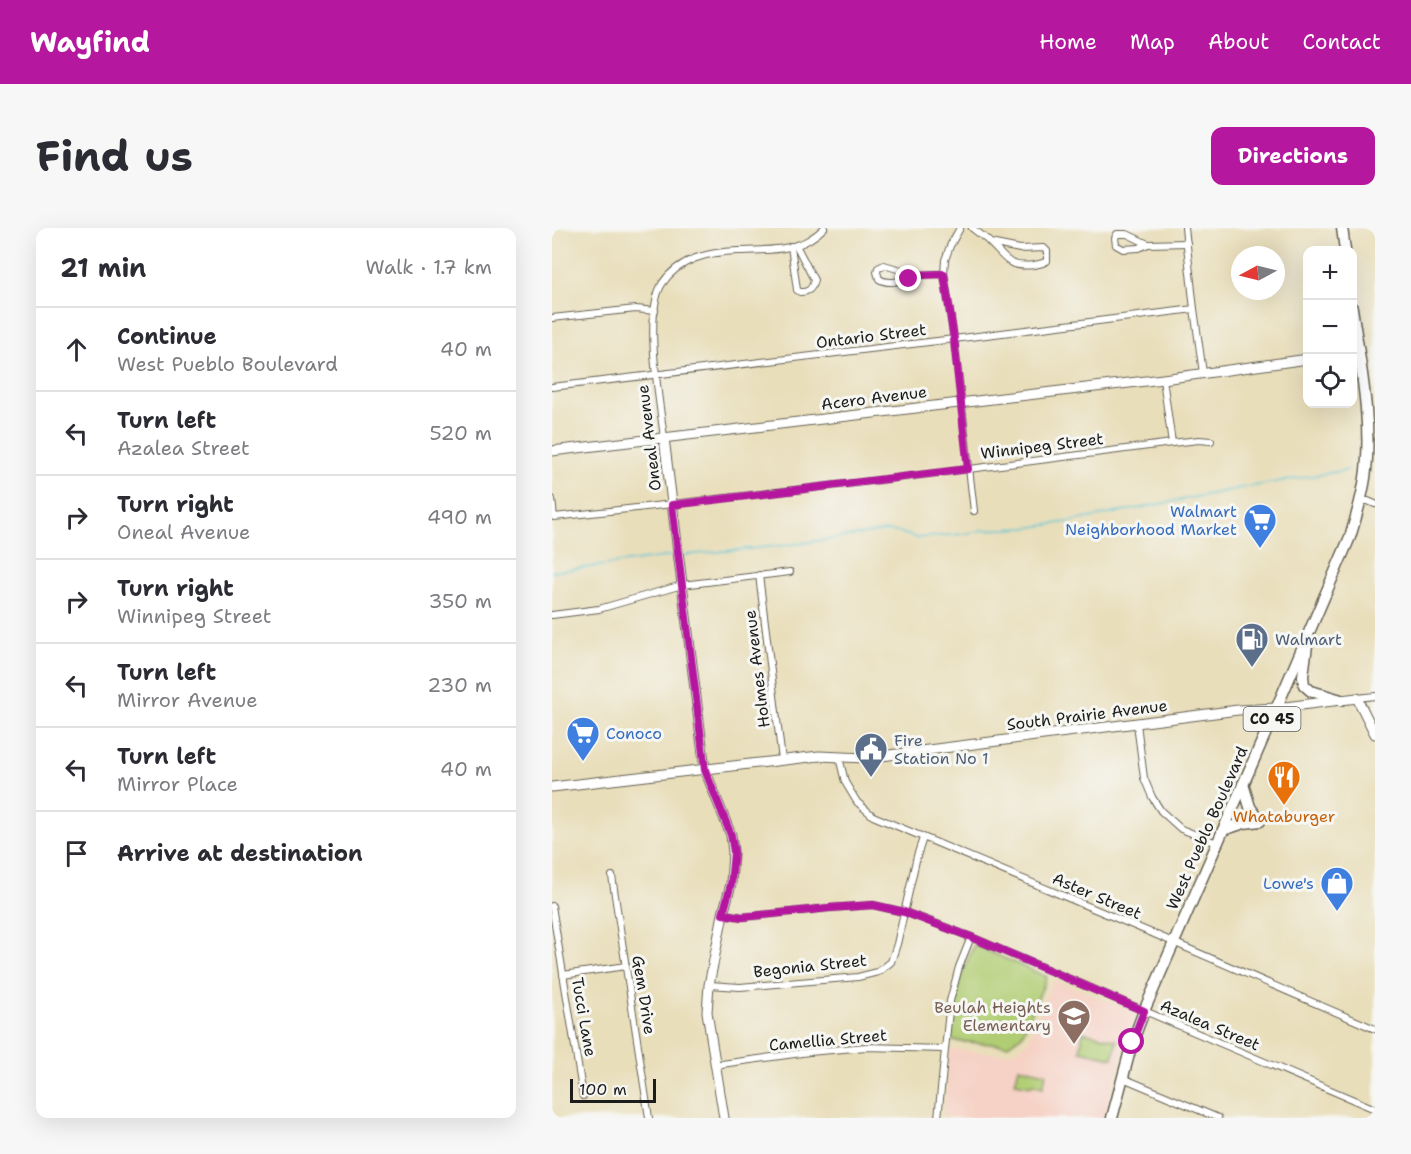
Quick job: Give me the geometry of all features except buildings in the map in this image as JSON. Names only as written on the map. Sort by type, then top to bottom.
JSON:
[{"type":"main road","points":[[1342,228],[1344,246]]},
{"type":"main road","name":"West Pueblo Boulevard","points":[[1112,1118],[1132,1042],[1144,1011],[1350,537],[1365,476],[1367,436],[1366,414],[1355,354]]},
{"type":"main road","points":[[1310,629],[1303,672],[1304,685],[1311,691],[1341,700]]},
{"type":"main road","points":[[1223,830],[1244,823],[1260,821],[1250,807],[1243,784]]},
{"type":"street","name":"Oneal Avenue","points":[[724,1118],[707,1012],[709,985],[731,884],[734,852],[731,835],[705,770],[653,341],[655,305],[662,285],[675,270],[691,259],[708,253],[794,246],[810,240],[825,228]]},
{"type":"street","points":[[960,228],[945,260],[944,274],[974,511]]},
{"type":"street","points":[[972,228],[1004,259],[1013,264],[1023,266],[1042,264],[1047,261],[1047,251],[1044,248],[1020,249],[990,243]]},
{"type":"street","points":[[1185,228],[1203,373]]},
{"type":"street","points":[[1148,244],[1127,234],[1117,234],[1115,237],[1116,245],[1122,249],[1139,248],[1148,244],[1187,243]]},
{"type":"street","points":[[794,246],[814,280],[813,286],[806,292],[798,290],[794,246]]},
{"type":"street","points":[[918,275],[909,279],[888,282],[879,279],[877,272],[878,268],[884,265],[918,275],[944,274]]},
{"type":"street","points":[[552,318],[636,309],[655,311]]},
{"type":"street","name":"Ontario Street","points":[[552,387],[1194,309]]},
{"type":"street","name":"Acero Avenue","points":[[552,451],[1163,379],[1303,360]]},
{"type":"street","points":[[1163,379],[1172,443]]},
{"type":"street","name":"Winnipeg Street","points":[[552,499],[555,517],[672,505],[1172,443],[1211,441]]},
{"type":"street","points":[[1360,501],[1375,504]]},
{"type":"street","points":[[552,615],[599,609],[682,585],[789,572]]},
{"type":"street","name":"Holmes Avenue","points":[[759,575],[782,760]]},
{"type":"street","name":"South Prairie Avenue","points":[[552,787],[819,756],[866,758],[1238,710],[1277,708],[1375,696]]},
{"type":"street","points":[[1358,698],[1375,734]]},
{"type":"street","points":[[1137,724],[1144,778],[1161,811],[1181,829],[1217,843]]},
{"type":"street","name":"Aster Street","points":[[839,758],[845,782],[858,802],[873,816],[1375,1029]]},
{"type":"street","name":"Begonia Street","points":[[709,985],[740,987],[858,978],[878,972],[891,962],[923,838]]},
{"type":"street","name":"Gem Drive","points":[[612,876],[650,1118]]},
{"type":"street","name":"Azalea Street","points":[[723,914],[742,917],[873,905],[904,912],[971,937],[1375,1109]]},
{"type":"street","name":"Tucci Lane","points":[[552,906],[583,1096]]},
{"type":"street","points":[[938,1118],[950,1001],[959,967],[971,937]]},
{"type":"street","points":[[563,975],[626,966]]},
{"type":"street","name":"Camellia Street","points":[[714,1065],[809,1052],[867,1047],[944,1049]]},
{"type":"street","points":[[1123,1078],[1218,1118]]},
{"type":"shaded area","name":"Beulah Heights Elementary","points":[[1055,980],[1131,1011],[1134,1015],[1104,1118],[959,1118],[944,1116],[949,1049],[1000,1054],[1017,1050],[1028,1041]]},
{"type":"green space","points":[[974,945],[1047,977],[1022,1035],[1008,1045],[952,1041],[951,1030],[960,979]]},
{"type":"green space","points":[[1083,1032],[1117,1040],[1113,1058],[1080,1051]]},
{"type":"green space","points":[[1019,1067],[1046,1073],[1043,1087],[1015,1083]]},
{"type":"waterway","points":[[685,555],[789,545],[886,531],[899,532],[917,538],[983,530],[1026,528],[1347,470]]},
{"type":"waterway","points":[[552,572],[672,556]]},
{"type":"place","name":"Walmart Neighborhood Market","points":[[1260,549]]},
{"type":"place","name":"Walmart","points":[[1252,668]]},
{"type":"place","name":"Conoco","points":[[583,762]]},
{"type":"place","name":"Fire Station No 1","points":[[871,778]]},
{"type":"place","name":"Whataburger","points":[[1284,806]]},
{"type":"place","name":"Lowe's","points":[[1337,912]]},
{"type":"place","name":"Beulah Heights Elementary","points":[[1074,1045]]},
{"type":"route","points":[[909,279],[918,275],[944,274],[954,339],[968,469],[672,505],[705,770],[731,835],[734,852],[731,884],[723,914],[742,917],[873,905],[924,918],[1144,1011],[1132,1042]]}]
